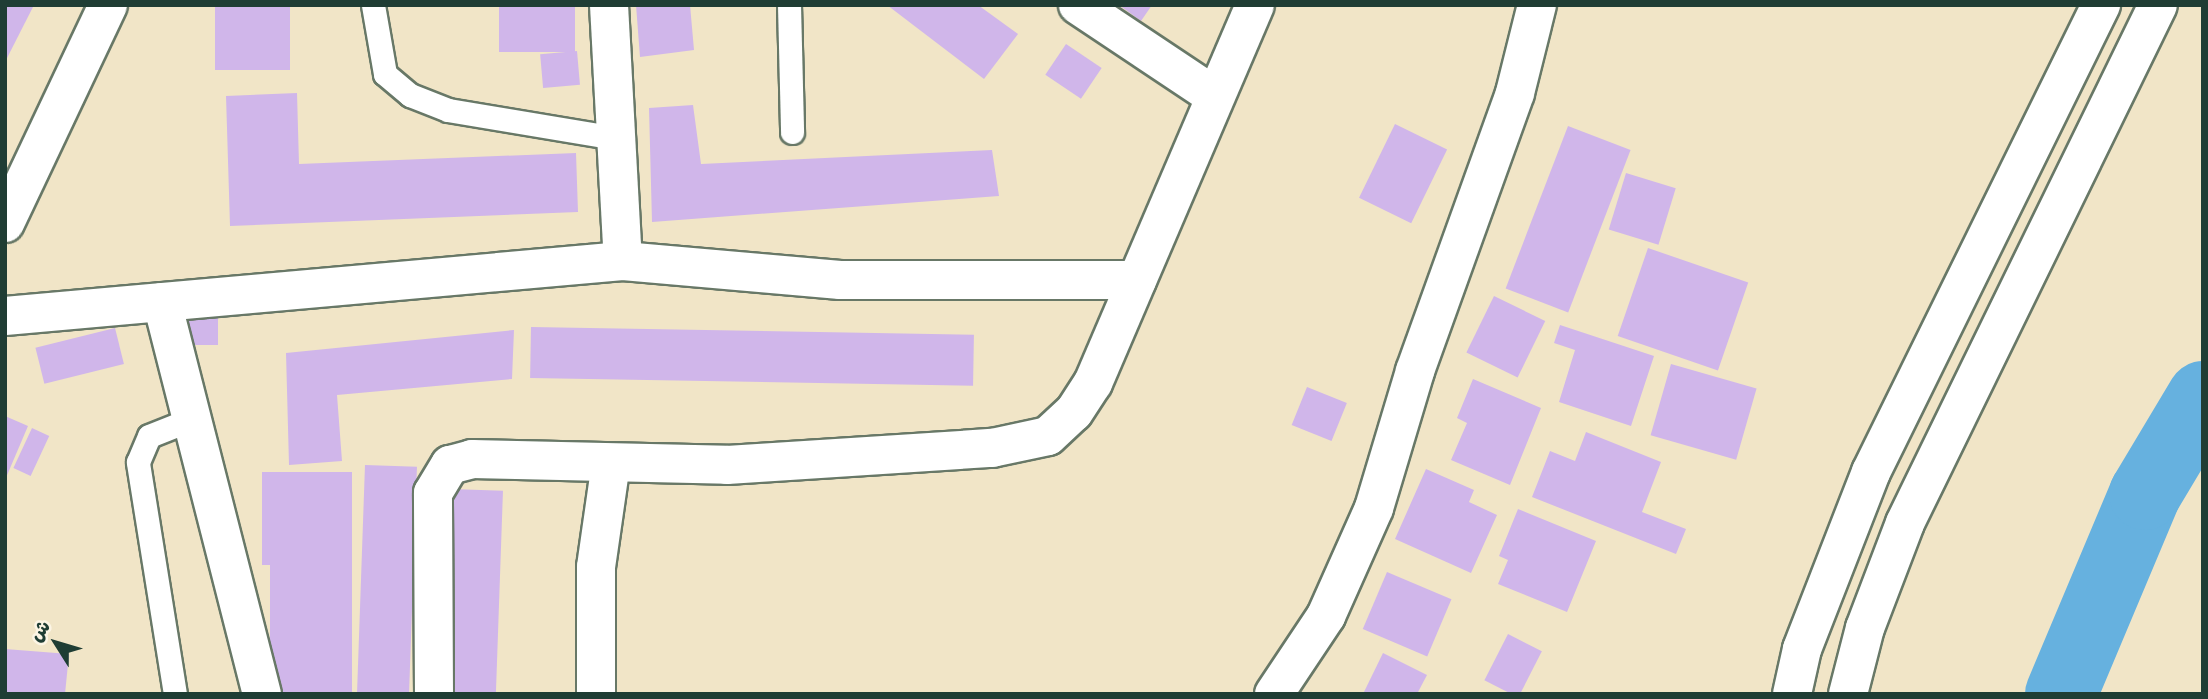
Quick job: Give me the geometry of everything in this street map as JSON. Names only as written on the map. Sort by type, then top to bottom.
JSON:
[{"type":"main road","points":[[5,223],[108,5]]},
{"type":"main road","points":[[609,5],[623,261]]},
{"type":"main road","points":[[1078,5],[1213,95]]},
{"type":"main road","points":[[434,694],[433,493],[442,472],[450,465],[472,459],[727,466],[1002,447],[1048,436],[1074,412],[1093,383],[1213,95],[1255,5]]},
{"type":"main road","points":[[1274,694],[1326,616],[1370,519],[1415,370],[1515,93],[1538,5]]},
{"type":"main road","points":[[1792,694],[1802,649],[1871,472],[2101,5]]},
{"type":"main road","points":[[1848,694],[1865,628],[1905,523],[2158,5]]},
{"type":"main road","points":[[5,316],[623,261],[841,280],[1137,280]]},
{"type":"main road","points":[[162,302],[262,694]]},
{"type":"main road","points":[[596,694],[596,567],[611,463]]},
{"type":"lane","points":[[373,5],[385,74],[410,95],[447,110],[616,138]]},
{"type":"lane","points":[[789,5],[792,132]]},
{"type":"lane","points":[[175,694],[138,463],[149,436],[192,419]]},
{"type":"building","points":[[5,5],[34,5],[5,62]]},
{"type":"building","points":[[215,5],[290,5],[290,70],[215,70]]},
{"type":"building","points":[[499,5],[575,5],[575,52],[499,52]]},
{"type":"building","points":[[636,5],[690,5],[694,50],[640,57]]},
{"type":"building","points":[[887,5],[978,5],[1018,34],[984,79]]},
{"type":"building","points":[[1119,5],[1152,5],[1141,21]]},
{"type":"building","points":[[1066,44],[1102,68],[1081,99],[1045,75]]},
{"type":"building","points":[[577,51],[580,85],[543,88],[540,54]]},
{"type":"building","points":[[297,93],[299,164],[576,153],[578,212],[230,226],[226,96]]},
{"type":"building","points":[[693,105],[701,164],[992,150],[999,196],[652,222],[649,108]]},
{"type":"building","points":[[1395,124],[1447,149],[1411,223],[1359,198]]},
{"type":"building","points":[[1568,126],[1631,150],[1568,312],[1506,288]]},
{"type":"building","points":[[1626,173],[1676,188],[1658,245],[1609,229]]},
{"type":"building","points":[[1648,248],[1748,283],[1718,370],[1618,336]]},
{"type":"building","points":[[1494,296],[1545,321],[1518,378],[1466,353]]},
{"type":"building","points":[[181,308],[218,308],[218,345],[181,345]]},
{"type":"building","points":[[1560,325],[1654,356],[1631,426],[1559,402],[1575,350],[1554,343]]},
{"type":"building","points":[[531,327],[974,335],[973,386],[530,378]]},
{"type":"building","points":[[115,328],[124,364],[44,384],[35,348]]},
{"type":"building","points":[[514,330],[512,379],[337,395],[342,461],[289,465],[286,353]]},
{"type":"building","points":[[1671,364],[1757,389],[1736,460],[1651,435]]},
{"type":"building","points":[[1473,379],[1541,408],[1510,485],[1451,460],[1467,423],[1457,418]]},
{"type":"building","points":[[1307,387],[1347,403],[1332,441],[1292,425]]},
{"type":"building","points":[[5,416],[28,426],[5,480]]},
{"type":"building","points":[[32,428],[49,436],[31,476],[13,468]]},
{"type":"building","points":[[1586,432],[1661,462],[1642,512],[1686,529],[1676,554],[1532,497],[1550,451],[1575,461]]},
{"type":"building","points":[[365,465],[417,467],[409,694],[357,694]]},
{"type":"building","points":[[1426,469],[1474,490],[1469,502],[1497,515],[1471,573],[1395,539]]},
{"type":"building","points":[[262,472],[352,472],[352,694],[279,694],[279,678],[270,678],[270,565],[262,565]]},
{"type":"building","points":[[451,489],[503,491],[496,694],[444,694]]},
{"type":"building","points":[[1518,509],[1596,541],[1567,612],[1498,584],[1508,560],[1499,556]]},
{"type":"building","points":[[1387,572],[1451,599],[1427,656],[1363,629]]},
{"type":"building","points":[[1508,634],[1542,651],[1520,694],[1511,694],[1484,680]]},
{"type":"building","points":[[5,649],[69,654],[65,694],[5,694]]},
{"type":"building","points":[[1383,653],[1427,675],[1417,694],[1363,694]]},
{"type":"waterway","points":[[2061,694],[2145,494],[2203,397]]}]
